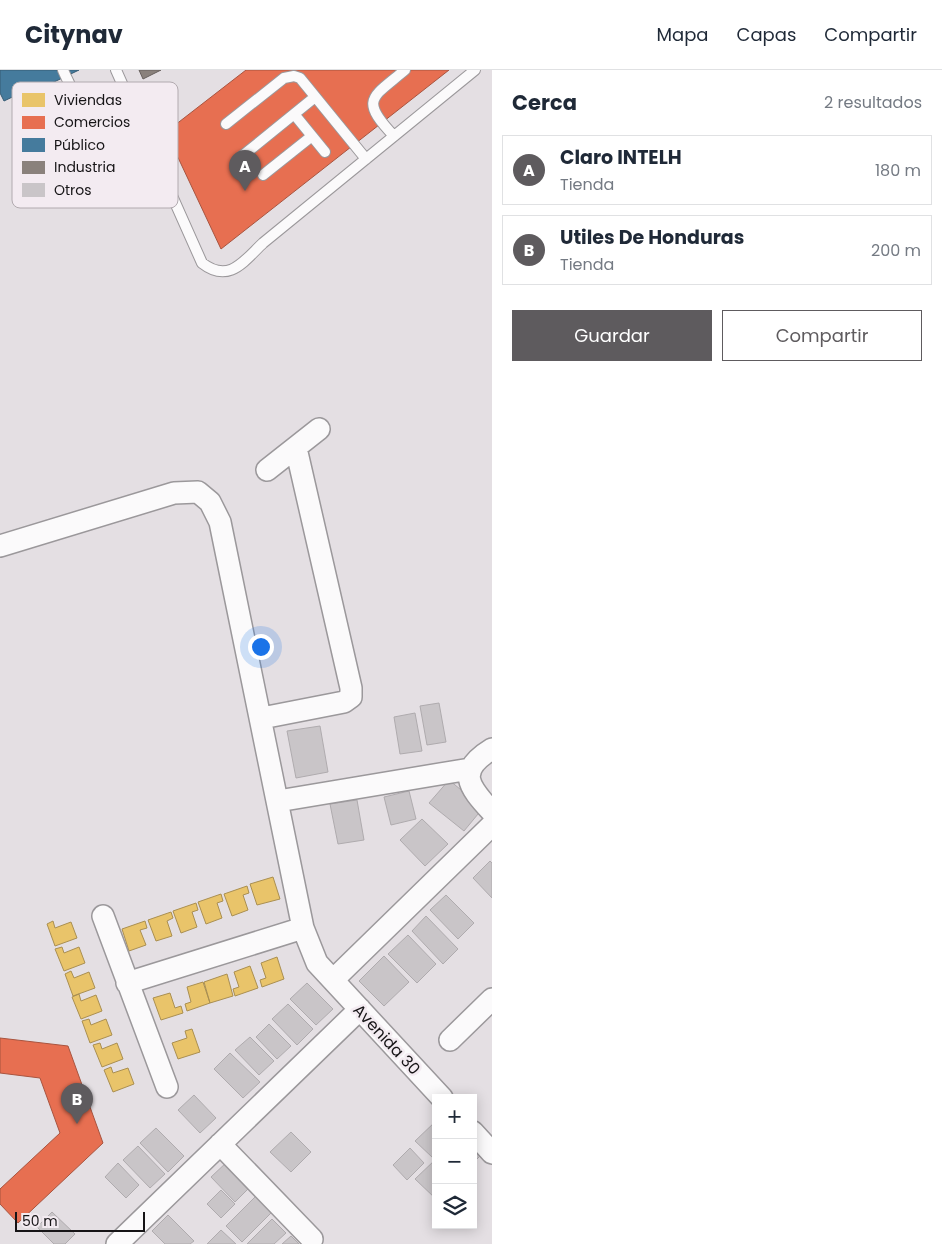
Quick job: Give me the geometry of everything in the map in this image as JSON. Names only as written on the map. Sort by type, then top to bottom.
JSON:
[{"type":"street","points":[[267,470],[319,429]]},
{"type":"street","points":[[262,718],[344,702],[351,697],[349,678],[296,448]]},
{"type":"street","name":"Avenida 30","points":[[0,546],[174,493],[198,492],[210,502],[220,522],[262,718],[303,928],[317,963],[438,1094]]},
{"type":"street","points":[[492,749],[476,759],[470,769],[470,783],[477,796],[492,812]]},
{"type":"street","points":[[278,801],[470,769]]},
{"type":"street","points":[[333,980],[492,825]]},
{"type":"street","points":[[103,916],[167,1087]]},
{"type":"street","points":[[128,983],[303,928]]},
{"type":"street","points":[[450,1040],[492,999]]},
{"type":"street","points":[[117,1244],[360,1009]]},
{"type":"street","points":[[477,1136],[492,1153]]},
{"type":"street","points":[[220,1144],[312,1239]]},
{"type":"lane","points":[[62,70],[67,82]]},
{"type":"lane","points":[[116,70],[121,82]]},
{"type":"lane","points":[[394,136],[372,109],[372,103],[374,96],[405,70]]},
{"type":"lane","points":[[177,208],[202,263],[212,270],[224,272],[235,270],[263,243],[475,70]]},
{"type":"lane","points":[[226,124],[284,78],[294,76],[300,78],[366,159]]},
{"type":"lane","points":[[241,158],[315,97]]},
{"type":"lane","points":[[294,114],[325,152]]},
{"type":"lane","points":[[263,175],[312,136]]},
{"type":"building: Viviendas","points":[[273,877],[280,899],[257,905],[250,884]]},
{"type":"building: Viviendas","points":[[247,886],[249,893],[243,895],[248,910],[232,916],[224,894]]},
{"type":"building: Viviendas","points":[[221,894],[223,901],[217,903],[222,918],[206,924],[198,902]]},
{"type":"building: Viviendas","points":[[196,903],[198,910],[192,912],[197,927],[181,933],[173,911]]},
{"type":"building: Viviendas","points":[[171,912],[173,918],[167,921],[172,936],[156,941],[148,920]]},
{"type":"building: Viviendas","points":[[53,921],[55,928],[71,922],[77,938],[55,946],[47,924]]},
{"type":"building: Viviendas","points":[[145,921],[147,928],[140,930],[146,945],[129,951],[122,929]]},
{"type":"building: Viviendas","points":[[62,947],[64,953],[79,947],[85,963],[64,971],[55,949]]},
{"type":"building: Viviendas","points":[[277,957],[284,979],[262,987],[260,980],[266,978],[261,963]]},
{"type":"building: Viviendas","points":[[250,966],[258,988],[235,996],[233,989],[239,987],[234,972]]},
{"type":"building: Viviendas","points":[[71,971],[74,978],[89,972],[95,988],[73,996],[65,974]]},
{"type":"building: Viviendas","points":[[227,974],[233,996],[210,1003],[204,982]]},
{"type":"building: Viviendas","points":[[203,982],[210,1003],[187,1011],[185,1004],[191,1002],[187,987]]},
{"type":"building: Viviendas","points":[[170,993],[175,1008],[181,1006],[183,1013],[161,1020],[153,998]]},
{"type":"building: Viviendas","points":[[79,994],[81,1001],[96,995],[102,1011],[81,1019],[72,997]]},
{"type":"building: Viviendas","points":[[89,1019],[91,1025],[106,1019],[112,1035],[90,1043],[82,1021]]},
{"type":"building: Viviendas","points":[[192,1029],[200,1052],[178,1059],[172,1043],[187,1038],[185,1031]]},
{"type":"building: Viviendas","points":[[100,1043],[102,1049],[117,1043],[123,1059],[102,1067],[93,1045]]},
{"type":"building: Viviendas","points":[[111,1067],[113,1073],[128,1068],[134,1084],[113,1092],[104,1070]]},
{"type":"building: Comercios","points":[[246,70],[449,70],[221,249],[178,158],[178,123]]},
{"type":"building: Comercios","points":[[0,1038],[68,1046],[103,1143],[18,1223],[0,1204],[0,1189],[60,1133],[40,1078],[0,1073]]},
{"type":"building: Público","points":[[0,70],[79,70],[54,82],[12,82],[12,97],[4,101],[0,93]]},
{"type":"building: Industria","points":[[139,70],[161,70],[143,79]]},
{"type":"building: Otros","points":[[439,703],[446,742],[427,745],[420,706]]},
{"type":"building: Otros","points":[[415,713],[422,751],[400,754],[394,717]]},
{"type":"building: Otros","points":[[320,726],[328,772],[296,778],[287,731]]},
{"type":"building: Otros","points":[[449,780],[483,808],[464,831],[429,803]]},
{"type":"building: Otros","points":[[409,791],[416,819],[391,825],[384,797]]},
{"type":"building: Otros","points":[[357,800],[364,840],[338,844],[330,804]]},
{"type":"building: Otros","points":[[422,819],[448,844],[425,866],[400,840]]},
{"type":"building: Otros","points":[[490,861],[492,863],[492,898],[473,878]]},
{"type":"building: Otros","points":[[446,895],[474,923],[458,939],[430,910]]},
{"type":"building: Otros","points":[[426,916],[458,949],[443,964],[412,931]]},
{"type":"building: Otros","points":[[408,935],[436,964],[417,983],[388,954]]},
{"type":"building: Otros","points":[[384,956],[409,982],[384,1006],[359,981]]},
{"type":"building: Otros","points":[[307,983],[333,1009],[316,1025],[290,999]]},
{"type":"building: Otros","points":[[288,1004],[313,1029],[297,1045],[272,1019]]},
{"type":"building: Otros","points":[[269,1024],[291,1046],[277,1059],[256,1037]]},
{"type":"building: Otros","points":[[250,1037],[274,1061],[259,1075],[235,1050]]},
{"type":"building: Otros","points":[[230,1053],[260,1082],[243,1098],[214,1069]]},
{"type":"building: Otros","points":[[194,1095],[216,1118],[200,1133],[178,1110]]},
{"type":"building: Otros","points":[[432,1125],[432,1157],[415,1141]]},
{"type":"building: Otros","points":[[156,1128],[184,1156],[168,1172],[140,1143]]},
{"type":"building: Otros","points":[[291,1132],[311,1152],[291,1172],[270,1152]]},
{"type":"building: Otros","points":[[138,1146],[165,1174],[150,1188],[123,1160]]},
{"type":"building: Otros","points":[[410,1148],[424,1163],[407,1180],[393,1165]]},
{"type":"building: Otros","points":[[477,1150],[482,1154],[477,1159]]},
{"type":"building: Otros","points":[[228,1161],[252,1185],[235,1202],[211,1177]]},
{"type":"building: Otros","points":[[118,1163],[139,1185],[126,1198],[105,1177]]},
{"type":"building: Otros","points":[[432,1163],[432,1195],[415,1179]]},
{"type":"building: Otros","points":[[221,1190],[235,1204],[221,1218],[207,1204]]},
{"type":"building: Otros","points":[[256,1196],[272,1212],[242,1242],[226,1226]]},
{"type":"building: Otros","points":[[52,1212],[75,1234],[65,1244],[54,1244],[37,1227]]},
{"type":"building: Otros","points":[[168,1215],[194,1241],[190,1244],[165,1244],[152,1231]]},
{"type":"building: Otros","points":[[272,1219],[286,1233],[274,1244],[247,1244]]},
{"type":"building: Otros","points":[[221,1230],[236,1244],[207,1244]]},
{"type":"building: Otros","points":[[291,1236],[299,1244],[282,1244]]},
{"type":"place","name":"Claro INTELH","points":[[245,191]]},
{"type":"place","name":"Utiles De Honduras","points":[[77,1124]]}]
